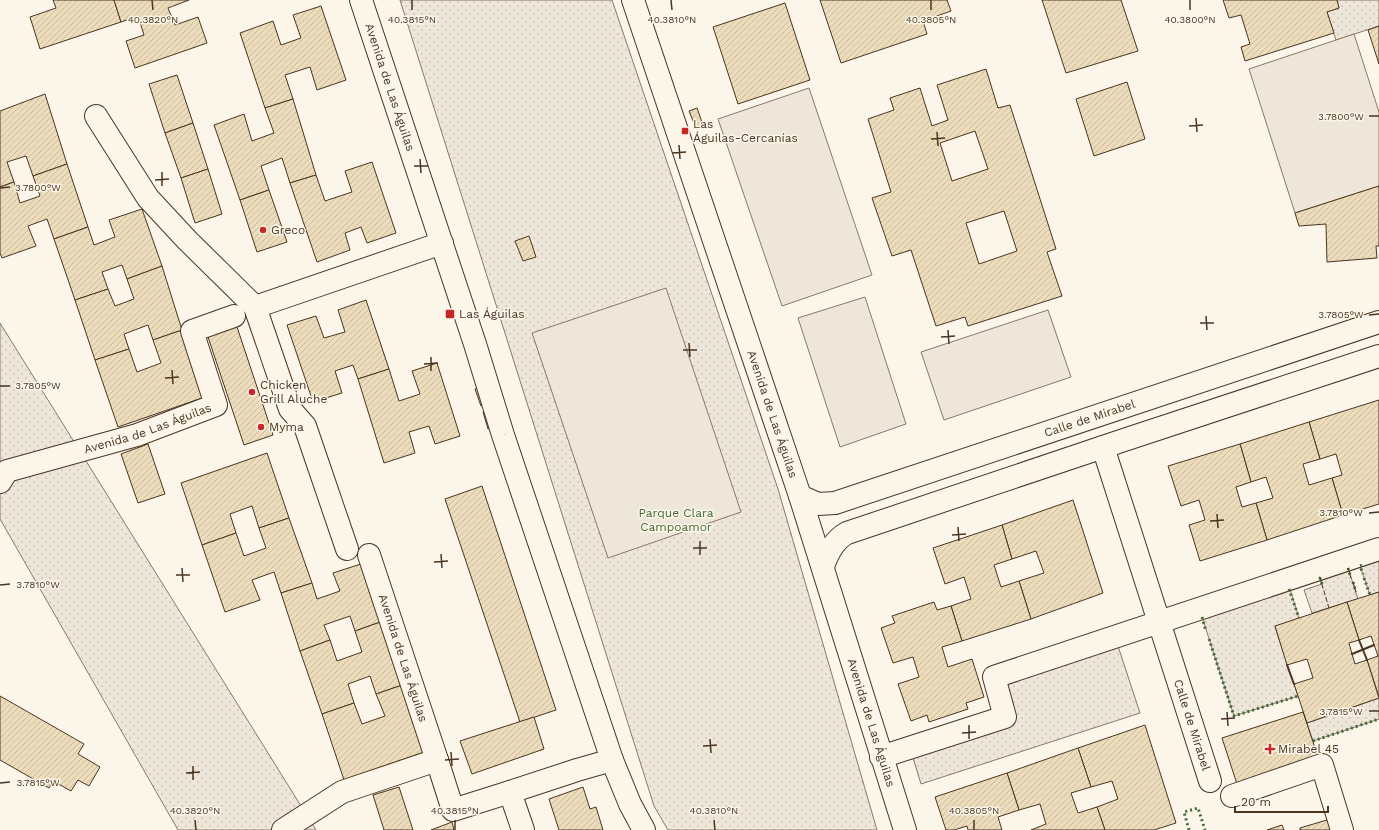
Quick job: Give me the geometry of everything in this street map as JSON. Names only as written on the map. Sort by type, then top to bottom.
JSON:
[{"type":"street","name":"Avenida de Las Águilas","points":[[361,0],[475,344],[503,435],[612,760],[630,804],[644,830]]},
{"type":"street","name":"Avenida de Las Águilas","points":[[633,0],[823,566],[905,830]]},
{"type":"street","points":[[96,116],[148,198],[187,240],[255,307],[290,409],[304,426],[347,549]]},
{"type":"street","points":[[255,307],[442,243]]},
{"type":"street","name":"Avenida de Las Águilas","points":[[3,477],[137,435],[216,405],[192,331],[234,316]]},
{"type":"street","name":"Calle de Mirabel","points":[[800,496],[818,504],[835,503],[1379,322]]},
{"type":"street","points":[[823,566],[832,547],[842,535],[847,533],[1379,356]]},
{"type":"street","name":"Calle de Mirabel","points":[[1103,447],[1210,781]]},
{"type":"street","points":[[882,757],[1005,717],[994,677],[1379,549]]},
{"type":"street","name":"Avenida de Las Águilas","points":[[369,555],[453,810],[612,760]]},
{"type":"street","points":[[283,830],[342,792],[437,760]]},
{"type":"street","points":[[1232,796],[1322,765],[1342,830]]},
{"type":"street","points":[[510,792],[523,830]]},
{"type":"green space","name":"Parque Clara Campoamor","points":[[400,0],[612,0],[778,489],[877,830],[668,830],[654,806]]},
{"type":"green space","points":[[1337,0],[1379,0],[1379,26],[1336,40],[1327,12],[1339,8]]},
{"type":"green space","points":[[1354,34],[1379,112],[1379,186],[1295,213],[1249,69]]},
{"type":"green space","points":[[809,88],[872,275],[782,306],[718,119]]},
{"type":"green space","points":[[666,288],[741,512],[608,558],[532,333]]},
{"type":"green space","points":[[865,297],[906,424],[840,447],[798,318]]},
{"type":"green space","points":[[1048,310],[1071,377],[944,420],[921,352]]},
{"type":"green space","points":[[0,323],[316,830],[178,830],[0,519]]},
{"type":"green space","points":[[1379,559],[1379,592],[1370,595],[1360,566]]},
{"type":"green space","points":[[1348,568],[1358,599],[1312,613],[1304,590],[1322,584],[1320,578]]},
{"type":"green space","points":[[1290,589],[1299,618],[1275,627],[1298,696],[1234,716],[1202,617]]},
{"type":"green space","points":[[1117,643],[1140,713],[921,784],[911,751],[1013,718],[1001,681]]},
{"type":"green space","points":[[1379,698],[1379,719],[1313,741],[1307,723]]},
{"type":"building","points":[[53,0],[114,0],[121,22],[40,49],[30,17],[56,8]]},
{"type":"building","points":[[114,0],[189,0],[168,8],[175,25],[198,17],[207,43],[135,68],[126,41],[144,35],[138,16],[121,22]]},
{"type":"building","points":[[820,0],[947,0],[951,11],[923,21],[927,34],[841,63]]},
{"type":"building","points":[[1042,0],[1121,0],[1138,51],[1066,73]]},
{"type":"building","points":[[1223,0],[1337,0],[1339,8],[1327,12],[1334,33],[1245,61],[1241,47],[1250,44],[1241,15],[1229,18]]},
{"type":"building","points":[[785,3],[810,80],[738,104],[713,27]]},
{"type":"building","points":[[321,6],[346,80],[317,90],[310,67],[285,75],[293,99],[265,108],[240,33],[273,21],[281,45],[301,38],[293,15]]},
{"type":"building","points":[[1379,26],[1379,64],[1368,30]]},
{"type":"building","points":[[986,69],[998,108],[1010,105],[1056,249],[1047,252],[1062,296],[968,326],[965,317],[936,326],[911,250],[892,256],[872,198],[891,192],[868,119],[894,110],[890,98],[920,88],[932,126],[948,120],[937,85]],"holes":[[[975,131],[988,169],[952,181],[940,143]],[[1004,211],[1017,251],[979,264],[966,223]]]},
{"type":"building","points":[[177,75],[193,123],[165,133],[149,84]]},
{"type":"building","points":[[1127,82],[1145,139],[1094,156],[1076,99]]},
{"type":"building","points":[[45,94],[67,164],[33,176],[26,156],[7,162],[14,182],[0,187],[0,111]]},
{"type":"building","points":[[293,99],[316,175],[290,183],[282,158],[261,166],[269,190],[240,200],[214,125],[244,114],[252,141],[274,133],[265,108]]},
{"type":"building","points":[[697,108],[703,125],[696,128],[689,111]]},
{"type":"building","points":[[193,123],[208,169],[181,178],[165,133]]},
{"type":"building","points":[[372,162],[396,233],[367,243],[361,227],[345,233],[350,250],[317,262],[290,183],[316,175],[325,201],[352,192],[345,171]]},
{"type":"building","points":[[67,164],[88,227],[54,239],[47,219],[28,226],[36,246],[2,258],[0,253],[0,187],[14,182],[20,203],[40,196],[33,176]]},
{"type":"building","points":[[208,169],[222,214],[195,223],[181,178]]},
{"type":"building","points":[[1379,186],[1379,246],[1376,246],[1377,258],[1327,262],[1326,224],[1299,226],[1295,213]]},
{"type":"building","points":[[269,190],[287,242],[257,252],[240,200]]},
{"type":"building","points":[[142,209],[162,266],[127,279],[122,265],[102,272],[108,289],[75,300],[54,239],[88,227],[94,245],[115,237],[109,220]]},
{"type":"building","points":[[529,236],[536,257],[523,261],[515,241]]},
{"type":"building","points":[[162,266],[182,330],[153,340],[148,325],[124,334],[129,349],[95,360],[75,300],[108,289],[115,306],[134,299],[127,279]]},
{"type":"building","points":[[366,300],[389,369],[358,379],[353,365],[335,371],[342,393],[313,402],[287,325],[316,316],[324,338],[345,332],[338,310]]},
{"type":"building","points":[[235,321],[273,435],[244,445],[206,331]]},
{"type":"building","points":[[182,330],[205,397],[118,427],[95,360],[129,349],[137,372],[161,363],[153,340]]},
{"type":"building","points":[[437,363],[460,436],[435,444],[429,426],[409,432],[415,453],[384,463],[358,379],[389,369],[399,401],[420,394],[412,371]]},
{"type":"building","points":[[482,387],[488,404],[481,406],[475,389]]},
{"type":"building","points":[[1379,400],[1379,504],[1343,515],[1332,478],[1342,475],[1336,454],[1320,459],[1309,422]]},
{"type":"building","points":[[490,410],[495,427],[488,429],[483,412]]},
{"type":"building","points":[[1309,422],[1320,459],[1303,464],[1309,485],[1332,478],[1343,515],[1267,540],[1256,503],[1273,498],[1266,477],[1251,482],[1240,444]]},
{"type":"building","points":[[148,444],[165,494],[138,503],[121,454]]},
{"type":"building","points":[[1240,444],[1251,482],[1236,487],[1242,507],[1256,503],[1267,540],[1200,561],[1189,525],[1205,520],[1199,500],[1181,506],[1168,466]]},
{"type":"building","points":[[267,453],[289,518],[259,528],[252,506],[230,514],[236,533],[202,545],[181,483]]},
{"type":"building","points":[[482,486],[556,710],[520,722],[445,499]]},
{"type":"building","points":[[1073,500],[1103,593],[1031,619],[1019,581],[1044,573],[1036,551],[1012,559],[1002,525]]},
{"type":"building","points":[[289,518],[312,583],[281,593],[274,572],[252,580],[260,600],[225,612],[202,545],[236,533],[244,556],[266,548],[259,528]]},
{"type":"building","points":[[1002,525],[1012,559],[994,565],[1001,587],[1019,581],[1031,619],[962,641],[951,606],[971,599],[964,577],[945,584],[933,548]]},
{"type":"building","points":[[367,562],[386,620],[355,631],[350,616],[324,625],[330,640],[300,651],[281,593],[312,583],[317,599],[340,591],[333,573]]},
{"type":"building","points":[[1379,592],[1379,697],[1367,660],[1378,656],[1371,636],[1359,640],[1347,602]]},
{"type":"building","points":[[934,602],[937,610],[951,606],[962,641],[942,647],[948,667],[972,659],[984,697],[966,703],[968,709],[929,722],[927,715],[911,721],[898,684],[919,677],[913,657],[893,663],[881,628],[895,623],[892,616]]},
{"type":"building","points":[[1347,602],[1359,640],[1349,643],[1355,664],[1367,660],[1379,698],[1307,723],[1294,684],[1313,678],[1307,659],[1287,665],[1275,626]]},
{"type":"building","points":[[386,620],[408,683],[376,694],[370,676],[348,684],[354,703],[322,714],[300,651],[330,640],[337,661],[362,652],[355,631]]},
{"type":"building","points":[[408,683],[430,750],[344,780],[322,714],[354,703],[362,724],[385,716],[376,694]]},
{"type":"building","points":[[0,696],[84,744],[78,754],[100,767],[89,786],[78,780],[71,791],[53,781],[49,788],[0,760]]},
{"type":"building","name":"Mirabel 45","points":[[1303,712],[1318,757],[1237,784],[1222,738]]},
{"type":"building","points":[[534,717],[544,749],[472,774],[460,741]]},
{"type":"building","points":[[1145,725],[1176,823],[1154,830],[1105,830],[1097,807],[1118,799],[1112,781],[1091,787],[1078,748]]},
{"type":"building","points":[[1078,748],[1091,787],[1071,793],[1078,813],[1097,807],[1105,830],[1031,830],[1046,824],[1040,804],[1019,810],[1007,773]]},
{"type":"building","points":[[1007,773],[1019,810],[998,817],[1002,830],[968,830],[967,826],[954,830],[946,830],[935,797]]},
{"type":"building","points":[[399,787],[413,830],[384,830],[373,795]]},
{"type":"building","points":[[583,787],[590,809],[596,807],[603,830],[559,830],[549,799]]},
{"type":"building","points":[[1337,817],[1341,830],[1300,830],[1300,828]]},
{"type":"building","points":[[452,822],[454,830],[431,830]]},
{"type":"building","points":[[1282,825],[1284,830],[1267,830]]},
{"type":"hedge","points":[[1362,565],[1360,566],[1363,574]]},
{"type":"hedge","points":[[1348,568],[1351,578]]},
{"type":"hedge","points":[[1322,577],[1320,578],[1322,584]]},
{"type":"hedge","points":[[1364,578],[1370,595]]},
{"type":"hedge","points":[[1353,582],[1356,592]]},
{"type":"hedge","points":[[1289,589],[1299,618]]},
{"type":"hedge","points":[[1202,617],[1206,631]]},
{"type":"hedge","points":[[1209,639],[1234,716],[1298,696]]},
{"type":"hedge","points":[[1313,741],[1379,719]]},
{"type":"hedge","points":[[1189,830],[1184,812],[1198,808],[1205,830]]},
{"type":"fence","points":[[1348,568],[1351,578]]},
{"type":"fence","points":[[1321,578],[1329,608]]},
{"type":"fence","points":[[1353,582],[1356,592]]},
{"type":"wall","points":[[1359,640],[1367,660]]},
{"type":"wall","points":[[1352,654],[1374,645]]},
{"type":"wall","points":[[1287,665],[1294,684]]},
{"type":"place","name":"Las Águilas-Cercanías","points":[[685,131]]},
{"type":"place","name":"Greco","points":[[263,230]]},
{"type":"place","name":"Las Águilas","points":[[450,314]]},
{"type":"place","name":"Chicken Grill Aluche","points":[[252,392]]},
{"type":"place","name":"Myma","points":[[261,427]]},
{"type":"place","name":"Mirabel 45","points":[[1270,749]]}]
